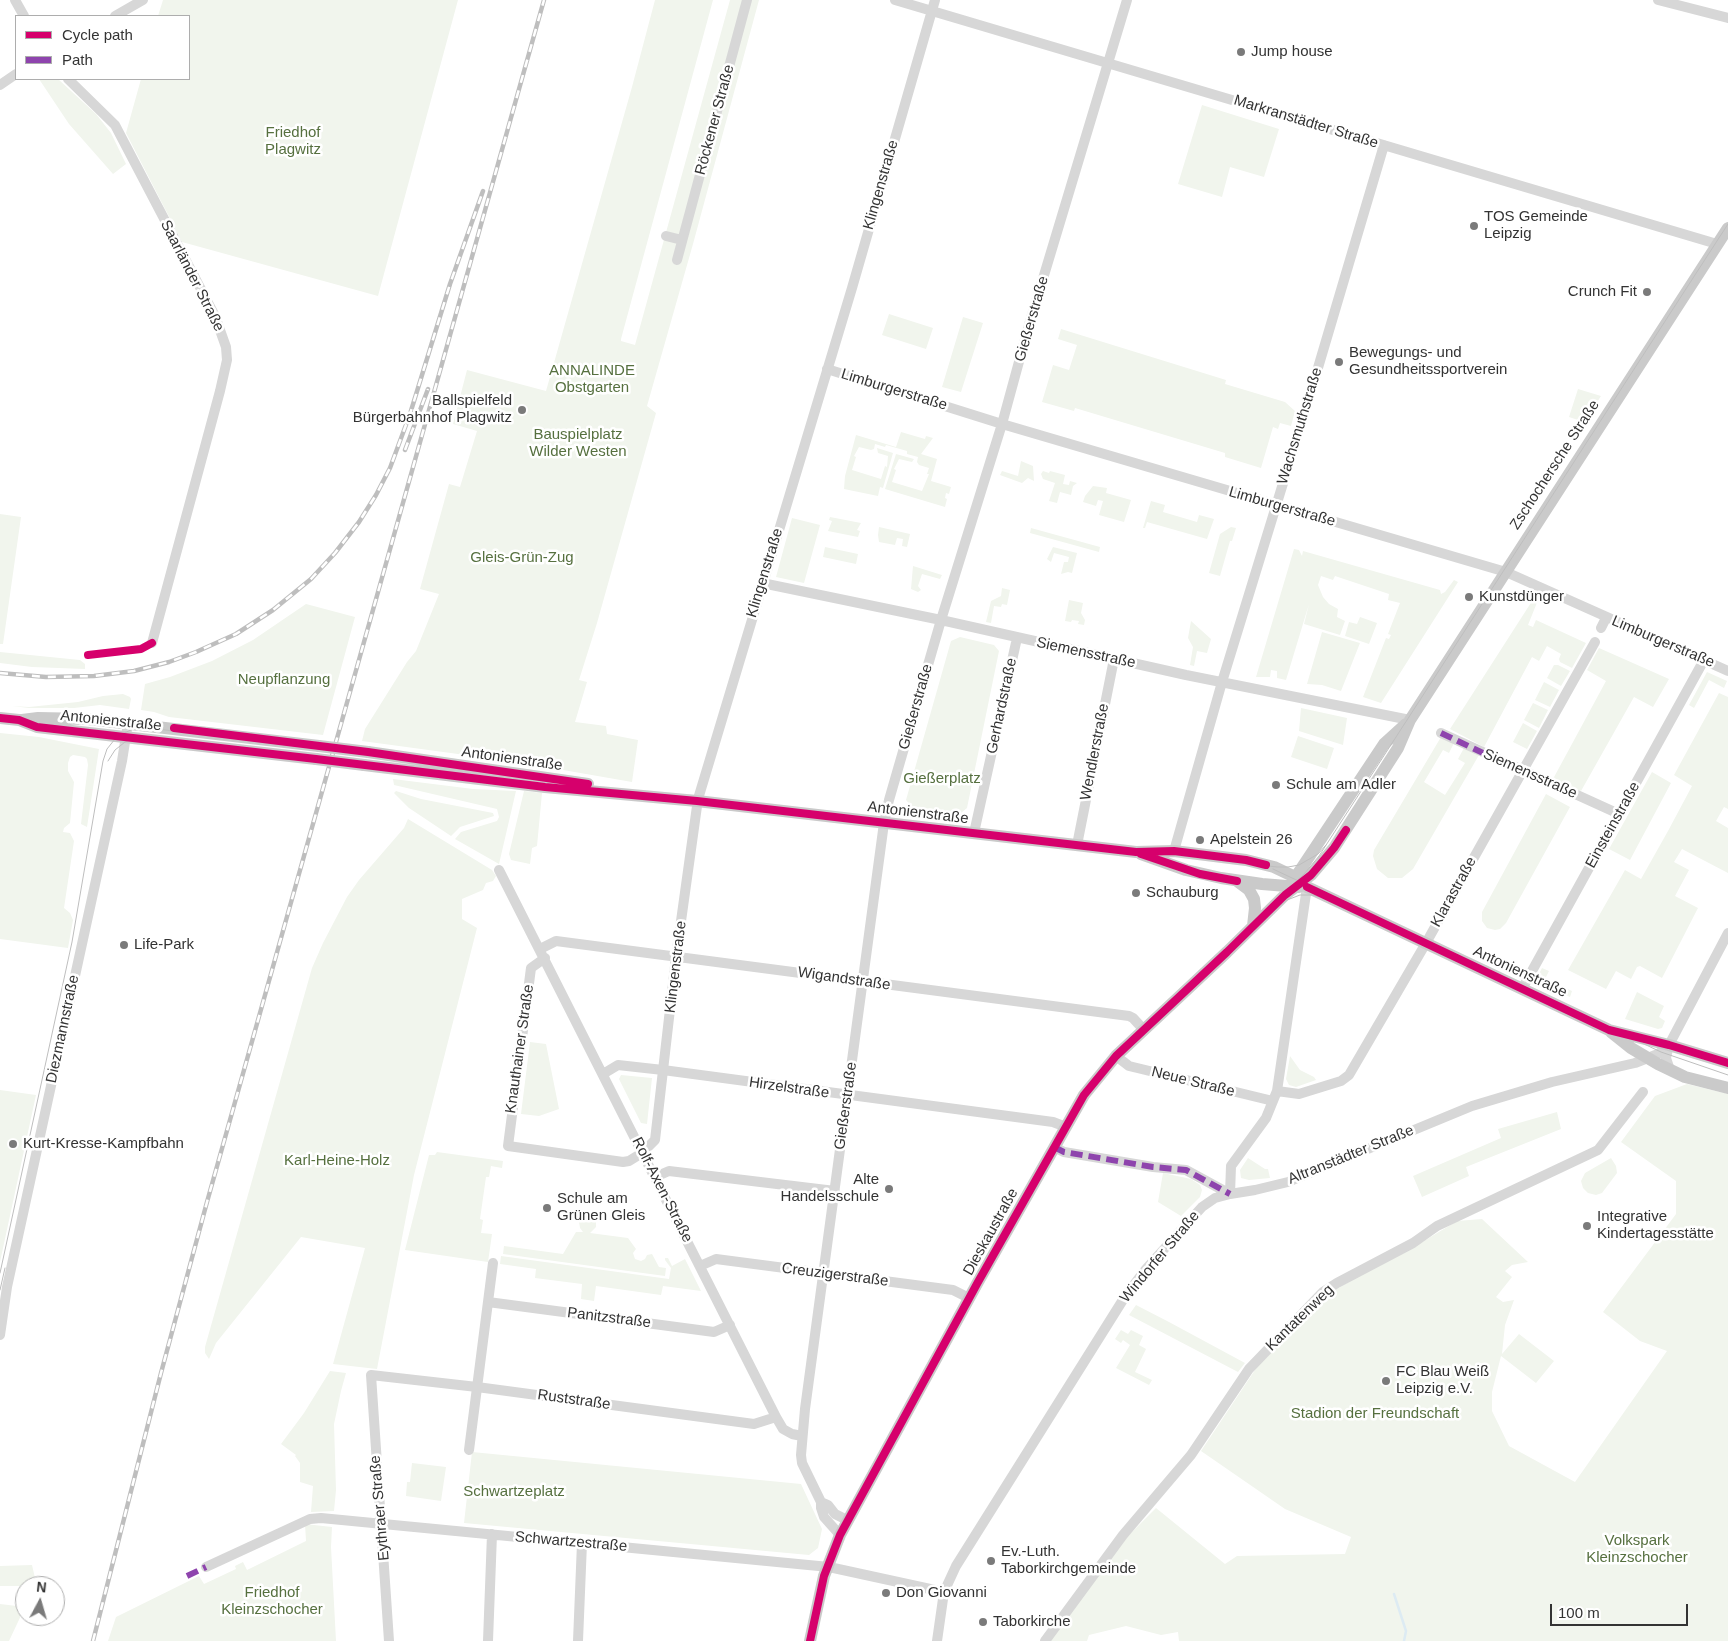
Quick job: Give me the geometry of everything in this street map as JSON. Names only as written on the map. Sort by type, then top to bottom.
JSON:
[{"type":"main road","name":"Zschochersche Straße","points":[[1298,884],[1334,848],[1398,748],[1410,720],[1728,228]]},
{"type":"main road","name":"Antonienstraße","points":[[0,718],[19,720],[73,718],[128,723],[368,752],[514,778]]},
{"type":"main road","name":"Antonienstraße","points":[[19,720],[37,727],[364,765],[514,778],[1076,846],[1136,852],[1174,851],[1274,866],[1298,884],[1609,1030],[1669,1045],[1728,1063]]},
{"type":"main road","name":"Zschochersche Straße","points":[[1298,884],[1320,839],[1384,744],[1410,720]]},
{"type":"main road","name":"Antonienstraße","points":[[1136,852],[1186,870],[1237,881],[1262,884],[1298,884]]},
{"type":"main road","points":[[1237,881],[1249,890],[1254,899],[1253,926]]},
{"type":"main road","name":"Dieskaustraße","points":[[810,1641],[827,1566],[847,1520],[969,1298],[1091,1085],[1116,1056],[1298,884]]},
{"type":"main road","name":"Antonienstraße","points":[[1609,1030],[1626,1045],[1670,1070],[1685,1077],[1728,1088]]},
{"type":"street","points":[[15,0],[23,15]]},
{"type":"street","points":[[117,15],[143,0]]},
{"type":"street","name":"Röckener Straße","points":[[677,260],[747,0]]},
{"type":"street","name":"Markranstädter Straße","points":[[896,0],[934,5],[1108,63],[1717,244]]},
{"type":"street","name":"Gießerstraße","points":[[802,1436],[862,982],[884,823],[889,800],[1127,0]]},
{"type":"street","points":[[1658,0],[1728,18]]},
{"type":"street","name":"Klingenstraße","points":[[642,1153],[655,1140],[676,957],[697,801],[934,5]]},
{"type":"street","points":[[0,85],[15,75]]},
{"type":"street","name":"Saarländer Straße","points":[[69,80],[115,125],[215,316],[226,347],[227,360],[220,390],[152,643]]},
{"type":"street","name":"Wachsmuthstraße","points":[[1174,851],[1222,682],[1384,145]]},
{"type":"street","points":[[666,236],[682,240]]},
{"type":"street","name":"Limburgerstraße","points":[[827,369],[1002,424],[1506,572],[1728,671]]},
{"type":"street","name":"Siemensstraße","points":[[762,583],[1222,682],[1410,720]]},
{"type":"street","points":[[1601,628],[1606,618]]},
{"type":"street","name":"Gerhardstraße","points":[[974,833],[1016,638]]},
{"type":"street","name":"Klarastraße","points":[[1275,1096],[1299,1094],[1341,1081],[1349,1075],[1426,943],[1595,642]]},
{"type":"street","name":"Wendlerstraße","points":[[1076,846],[1114,659]]},
{"type":"street","name":"Einsteinstraße","points":[[1522,988],[1704,660]]},
{"type":"street","name":"Diezmannstraße","points":[[1,1329],[17,1242],[128,723]]},
{"type":"street","name":"Siemensstraße","points":[[1441,733],[1620,814]]},
{"type":"street","name":"Rolf-Axen-Straße","points":[[499,870],[776,1417],[783,1429],[792,1434],[802,1436]]},
{"type":"street","points":[[1054,1147],[1064,1152],[1153,1167],[1186,1170],[1230,1194],[1231,1166],[1266,1118],[1275,1096],[1298,884]]},
{"type":"street","points":[[1670,1070],[1666,1058],[1669,1045],[1728,933]]},
{"type":"street","name":"Wigandstraße","points":[[542,953],[556,941],[1129,1016],[1144,1030]]},
{"type":"street","name":"Knauthainer Straße","points":[[542,953],[531,968],[508,1146],[623,1162],[629,1161],[642,1153]]},
{"type":"street","name":"Altranstädter Straße","points":[[1230,1194],[1288,1182],[1472,1106],[1552,1082],[1635,1063],[1658,1054],[1669,1045]]},
{"type":"street","name":"Neue Straße","points":[[1116,1056],[1129,1066],[1275,1096]]},
{"type":"street","name":"Hirzelstraße","points":[[603,1074],[618,1066],[663,1070],[1053,1122],[1066,1127]]},
{"type":"street","name":"Kantatenweg","points":[[1045,1641],[1123,1535],[1191,1455],[1249,1369],[1323,1292],[1413,1243],[1436,1226],[1598,1150],[1604,1145],[1643,1092]]},
{"type":"street","points":[[655,1177],[669,1171],[835,1191]]},
{"type":"street","name":"Windorfer Straße","points":[[937,1641],[944,1592],[956,1566],[1134,1283],[1202,1207],[1215,1198],[1230,1194]]},
{"type":"street","name":"Creuzigerstraße","points":[[700,1266],[716,1259],[953,1290],[969,1298]]},
{"type":"street","points":[[469,1450],[492,1263]]},
{"type":"street","name":"Panitzstraße","points":[[488,1302],[714,1332],[730,1325]]},
{"type":"street","name":"Ruststraße","points":[[371,1375],[477,1387],[754,1424],[776,1417]]},
{"type":"street","name":"Eythraer Straße","points":[[371,1375],[389,1641]]},
{"type":"street","points":[[802,1436],[802,1463],[821,1502],[824,1517],[840,1535]]},
{"type":"street","points":[[821,1502],[828,1505],[835,1514],[847,1520]]},
{"type":"street","name":"Schwartzestraße","points":[[206,1567],[310,1519],[321,1518],[827,1566],[944,1592]]},
{"type":"street","points":[[488,1641],[492,1534]]},
{"type":"street","points":[[578,1641],[582,1543]]},
{"type":"green space","name":"Friedhof Plagwitz","points":[[163,0],[458,0],[378,296],[182,242],[126,133],[141,80],[190,80],[190,15],[158,15]]},
{"type":"green space","name":"Gleis-Grün-Zug","points":[[655,0],[713,0],[621,339],[621,341],[635,345],[730,0],[759,0],[647,406],[656,413],[597,623],[579,680],[587,682],[575,722],[606,726],[607,734],[638,740],[632,782],[517,762],[362,741],[365,729],[407,662],[416,651],[439,594],[420,589],[449,484],[460,487],[477,431],[453,424],[467,370],[546,391]]},
{"type":"green space","points":[[40,80],[59,80],[96,114],[111,133],[126,164],[113,174],[69,124]]},
{"type":"green space","points":[[1202,105],[1279,129],[1264,177],[1230,167],[1222,197],[1178,184]]},
{"type":"green space","points":[[889,314],[933,328],[926,349],[882,335]]},
{"type":"green space","points":[[963,317],[983,323],[961,392],[942,387]]},
{"type":"green space","points":[[1061,329],[1226,380],[1225,384],[1285,402],[1295,411],[1291,426],[1280,423],[1278,429],[1273,427],[1261,468],[1225,457],[1225,453],[1075,408],[1074,411],[1042,402],[1053,365],[1069,370],[1077,345],[1058,339]]},
{"type":"green space","points":[[1578,389],[1601,396],[1584,422],[1569,417]]},
{"type":"green space","points":[[901,432],[925,439],[926,436],[933,438],[921,454],[937,459],[931,481],[951,487],[949,494],[946,493],[945,507],[885,489],[896,454],[914,459],[912,462],[899,459],[894,469],[896,470],[892,482],[922,491],[929,474],[927,474],[929,468],[919,465],[917,462],[918,457],[907,454],[907,451],[886,445],[885,447],[875,444],[874,449],[871,450],[859,447],[854,456],[856,457],[852,470],[881,479],[885,466],[887,467],[888,456],[878,453],[877,448],[893,453],[883,488],[880,487],[878,496],[844,489],[845,476],[856,435],[896,447]]},
{"type":"green space","points":[[1021,461],[1033,466],[1034,481],[1028,478],[1022,483],[1000,475],[1002,471],[1018,476]]},
{"type":"green space","points":[[1043,471],[1065,475],[1063,484],[1069,485],[1070,481],[1077,483],[1073,486],[1071,495],[1060,492],[1057,503],[1049,501],[1055,483],[1043,479],[1041,474]]},
{"type":"green space","points":[[1093,486],[1107,488],[1106,493],[1131,500],[1124,522],[1099,515],[1103,501],[1098,500],[1096,506],[1083,502]]},
{"type":"green space","points":[[1151,501],[1165,505],[1163,512],[1197,522],[1199,515],[1214,519],[1207,539],[1147,522],[1145,528],[1143,528]]},
{"type":"green space","points":[[0,514],[21,517],[3,644],[0,644]]},
{"type":"green space","points":[[830,517],[861,523],[857,530],[860,531],[858,537],[828,531],[832,521],[829,520]]},
{"type":"green space","points":[[792,518],[820,525],[804,583],[776,577]]},
{"type":"green space","points":[[879,527],[910,534],[907,547],[902,546],[903,539],[897,538],[895,545],[879,542]]},
{"type":"green space","points":[[1231,527],[1236,528],[1232,541],[1230,541],[1220,576],[1209,573],[1220,534]]},
{"type":"green space","points":[[1031,528],[1100,547],[1099,552],[1030,533]]},
{"type":"green space","points":[[825,547],[858,554],[856,564],[823,557]]},
{"type":"green space","points":[[1053,547],[1077,553],[1072,573],[1061,574],[1064,562],[1068,562],[1069,557],[1054,553],[1051,562],[1047,559]]},
{"type":"green space","points":[[1294,549],[1299,550],[1302,556],[1303,551],[1440,590],[1441,594],[1445,592],[1454,580],[1458,582],[1381,703],[1363,697],[1386,638],[1389,639],[1391,635],[1388,634],[1400,603],[1388,600],[1389,594],[1335,576],[1333,580],[1321,576],[1318,585],[1323,597],[1329,604],[1338,609],[1337,617],[1345,621],[1340,635],[1304,624],[1309,604],[1286,680],[1277,678],[1277,671],[1271,670],[1270,677],[1256,677]]},
{"type":"green space","points":[[913,566],[942,575],[940,579],[922,574],[918,586],[921,590],[918,592],[911,589]]},
{"type":"green space","points":[[1002,588],[1010,590],[1007,605],[1002,604],[1001,607],[994,606],[991,623],[986,622],[991,601],[1001,596]]},
{"type":"green space","points":[[1534,598],[1538,600],[1528,625],[1533,627],[1536,620],[1586,643],[1572,668],[1560,662],[1561,654],[1547,646],[1539,661],[1532,657],[1484,747],[1450,729]]},
{"type":"green space","points":[[1069,600],[1083,603],[1081,613],[1085,620],[1084,625],[1078,624],[1079,621],[1065,621]]},
{"type":"green space","name":"Neupflanzung","points":[[306,604],[355,617],[323,735],[169,717],[141,710],[145,684],[212,661],[253,640]]},
{"type":"green space","points":[[1360,617],[1377,623],[1369,644],[1345,636],[1349,622],[1357,624]]},
{"type":"green space","points":[[1191,621],[1211,639],[1207,653],[1197,651],[1194,666],[1190,665],[1193,647],[1188,638]]},
{"type":"green space","points":[[1322,632],[1360,643],[1341,691],[1322,685],[1307,684]]},
{"type":"green space","name":"Gießerplatz","points":[[960,637],[994,645],[999,651],[967,808],[961,813],[912,807],[906,800],[951,641]]},
{"type":"green space","points":[[1599,648],[1669,679],[1653,707],[1634,697],[1581,791],[1553,779],[1606,681],[1587,670]]},
{"type":"green space","points":[[0,652],[80,660],[85,664],[85,669],[32,667],[0,663]]},
{"type":"green space","points":[[1554,665],[1570,671],[1561,686],[1547,678]]},
{"type":"green space","points":[[1707,672],[1727,681],[1724,688],[1709,680],[1694,708],[1689,705]]},
{"type":"green space","points":[[1544,682],[1559,690],[1550,707],[1535,700]]},
{"type":"green space","points":[[1719,693],[1728,697],[1728,809],[1724,807],[1716,821],[1728,828],[1728,873],[1682,849],[1674,862],[1689,870],[1675,896],[1698,908],[1662,978],[1640,966],[1637,967],[1631,979],[1616,971],[1606,989],[1568,970],[1625,870],[1641,879],[1668,831],[1692,786],[1674,775]]},
{"type":"green space","points":[[123,694],[131,699],[129,709],[100,705],[74,708],[29,708],[12,706],[29,707],[78,702],[103,696]]},
{"type":"green space","points":[[1533,703],[1548,710],[1539,728],[1524,720]]},
{"type":"green space","points":[[1301,708],[1347,718],[1343,745],[1299,731]]},
{"type":"green space","points":[[1523,723],[1537,731],[1527,749],[1513,742]]},
{"type":"green space","points":[[0,733],[39,737],[99,749],[87,827],[81,824],[88,765],[87,759],[73,755],[68,763],[68,771],[74,782],[70,823],[64,828],[63,832],[70,833],[74,841],[64,908],[70,913],[73,920],[68,948],[0,939]]},
{"type":"green space","points":[[1298,736],[1334,748],[1327,769],[1291,757]]},
{"type":"green space","points":[[1441,737],[1454,743],[1449,753],[1443,750],[1424,782],[1445,795],[1465,763],[1458,759],[1464,748],[1479,755],[1413,869],[1402,878],[1388,878],[1377,869],[1373,856],[1374,850]]},
{"type":"green space","points":[[1652,772],[1671,783],[1630,860],[1609,849]]},
{"type":"green space","points":[[393,779],[473,789],[516,791],[499,864],[455,839],[461,832],[497,821],[499,817],[497,809],[394,785]]},
{"type":"green space","points":[[396,791],[421,799],[493,813],[494,816],[460,827],[451,836],[409,808],[394,793]]},
{"type":"green space","points":[[524,791],[542,793],[537,846],[532,848],[530,864],[511,860],[509,854]]},
{"type":"green space","points":[[1546,794],[1570,807],[1506,923],[1500,929],[1487,928],[1482,921],[1482,912]]},
{"type":"green space","name":"Karl-Heine-Holz","points":[[408,819],[492,870],[496,876],[493,881],[486,883],[483,890],[462,899],[462,919],[477,928],[414,1175],[377,1369],[333,1364],[365,1248],[301,1237],[216,1343],[209,1359],[205,1353],[205,1347],[312,968],[347,897],[359,880],[404,828]]},
{"type":"green space","points":[[1542,968],[1549,971],[1545,979],[1572,991],[1570,997],[1539,982],[1538,976]]},
{"type":"green space","points":[[1637,992],[1664,1006],[1659,1017],[1665,1021],[1662,1028],[1658,1029],[1625,1019]]},
{"type":"green space","points":[[530,1042],[546,1044],[559,1109],[539,1116],[521,1114]]},
{"type":"green space","points":[[1290,1056],[1300,1070],[1316,1080],[1296,1087],[1289,1085],[1286,1079]]},
{"type":"green space","points":[[621,1075],[652,1078],[647,1124],[641,1123],[619,1079]]},
{"type":"green space","name":"Volkspark Kleinzschocher","points":[[1687,1084],[1728,1094],[1728,1641],[1179,1641],[1178,1632],[1161,1635],[1126,1626],[1089,1635],[1087,1641],[1050,1641],[1127,1537],[1156,1508],[1225,1564],[1237,1556],[1345,1554],[1351,1537],[1285,1509],[1201,1451],[1257,1367],[1328,1294],[1382,1263],[1404,1253],[1457,1221],[1482,1219],[1528,1262],[1512,1265],[1505,1271],[1512,1277],[1496,1297],[1503,1302],[1514,1300],[1505,1325],[1502,1354],[1519,1334],[1554,1361],[1536,1383],[1501,1356],[1492,1392],[1492,1411],[1509,1446],[1575,1482],[1667,1351],[1640,1341],[1603,1312],[1676,1214],[1676,1181],[1621,1142],[1655,1096]]},
{"type":"green space","name":"Kurt-Kresse-Kampfbahn","points":[[0,1090],[36,1095],[0,1262]]},
{"type":"green space","points":[[1557,1112],[1561,1129],[1466,1167],[1469,1176],[1422,1197],[1413,1176],[1501,1138],[1498,1129]]},
{"type":"green space","points":[[437,1152],[503,1161],[502,1168],[491,1166],[489,1177],[486,1177],[480,1219],[483,1220],[481,1233],[492,1234],[488,1262],[405,1250],[429,1155],[435,1155]]},
{"type":"green space","points":[[1248,1158],[1268,1169],[1270,1178],[1249,1180],[1241,1178],[1240,1170]]},
{"type":"green space","points":[[1611,1158],[1616,1166],[1617,1173],[1602,1193],[1596,1195],[1588,1193],[1583,1188],[1581,1181],[1585,1173]]},
{"type":"green space","points":[[1163,1173],[1191,1179],[1200,1185],[1202,1190],[1200,1197],[1181,1216],[1158,1202]]},
{"type":"green space","points":[[592,1216],[596,1221],[596,1227],[590,1233],[628,1238],[636,1249],[633,1253],[635,1259],[641,1261],[647,1255],[652,1254],[659,1267],[666,1268],[665,1276],[503,1254],[504,1246],[563,1254],[576,1232],[583,1232],[579,1222],[581,1217]]},
{"type":"green space","points":[[501,1256],[669,1279],[671,1268],[665,1258],[668,1258],[672,1266],[685,1259],[701,1291],[663,1286],[661,1295],[596,1286],[594,1301],[581,1299],[582,1284],[535,1278],[536,1269],[500,1264]]},
{"type":"green space","points":[[1136,1305],[1245,1363],[1238,1372],[1129,1315]]},
{"type":"green space","points":[[1121,1330],[1128,1334],[1131,1330],[1143,1336],[1139,1345],[1146,1349],[1135,1372],[1152,1380],[1149,1385],[1116,1368],[1130,1345],[1123,1340],[1121,1343],[1115,1339]]},
{"type":"green space","points":[[330,1371],[346,1373],[334,1424],[336,1490],[334,1511],[311,1512],[313,1486],[300,1482],[300,1463],[296,1455],[281,1444],[304,1413]]},
{"type":"green space","name":"Schwartzeplatz","points":[[472,1452],[801,1484],[822,1529],[818,1548],[809,1555],[464,1523]]},
{"type":"green space","points":[[412,1463],[446,1467],[441,1501],[406,1496],[407,1482],[410,1482]]},
{"type":"green space","name":"Friedhof Kleinzschocher","points":[[305,1524],[332,1527],[331,1547],[336,1641],[108,1641],[116,1617],[199,1576],[204,1584],[236,1569],[235,1566],[243,1562],[247,1570],[306,1541]]},
{"type":"green space","points":[[32,1565],[35,1576],[15,1576],[15,1586],[0,1586],[0,1566]]},
{"type":"green space","points":[[0,1604],[15,1606],[16,1626],[9,1641],[0,1641]]},
{"type":"waterway","points":[[1394,1594],[1406,1631],[1404,1641]]},
{"type":"tram line","points":[[807,1641],[822,1572],[837,1532],[1082,1094],[1108,1060],[1305,873],[1319,856],[1728,224]]},
{"type":"tram line","points":[[0,1273],[72,942],[103,761],[107,749],[115,739],[133,729],[149,728],[392,758],[602,788],[1277,867],[1299,865],[1318,854],[1326,845]]},
{"type":"tram line","points":[[108,761],[115,750],[125,742],[134,738],[144,737],[421,769]]},
{"type":"tram line","points":[[1273,869],[1661,1052],[1728,1075]]},
{"type":"tram line","points":[[1276,909],[1287,900],[1300,895],[1326,898]]},
{"type":"tram line","points":[[0,1290],[5,1268]]},
{"type":"railway","points":[[93,1641],[161,1373],[207,1202],[544,0]]},
{"type":"railway","points":[[0,673],[46,677],[94,676],[134,671],[169,662],[236,634],[273,610],[311,579],[335,553],[359,522],[390,468],[410,414],[450,284],[483,191]]},
{"type":"railway","points":[[405,450],[428,389]]},
{"type":"marked path","points":[[1441,733],[1483,753]]},
{"type":"marked path","points":[[1054,1147],[1064,1152],[1153,1167],[1186,1170],[1230,1194]]},
{"type":"marked path","points":[[187,1576],[206,1567]]},
{"type":"cycle path","points":[[88,655],[141,649],[152,643]]},
{"type":"cycle path","points":[[0,718],[19,720],[37,727],[545,787],[697,801],[1136,852],[1174,851],[1246,860],[1266,865]]},
{"type":"cycle path","points":[[174,728],[368,752],[588,784]]},
{"type":"cycle path","points":[[810,1641],[824,1576],[840,1535],[978,1282],[1084,1095],[1116,1056],[1285,895],[1311,875],[1334,848],[1346,830]]},
{"type":"cycle path","points":[[1141,854],[1200,874],[1237,881]]},
{"type":"cycle path","points":[[1307,887],[1609,1030],[1669,1045],[1728,1063]]},
{"type":"place","name":"Jump house","points":[[1241,52]]},
{"type":"place","name":"TOS Gemeinde Leipzig","points":[[1474,226]]},
{"type":"place","name":"Crunch Fit","points":[[1647,292]]},
{"type":"place","name":"Bewegungs- und Gesundheitssportverein","points":[[1339,362]]},
{"type":"place","name":"Ballspielfeld Bürgerbahnhof Plagwitz","points":[[522,410]]},
{"type":"place","name":"Kunstdünger","points":[[1469,597]]},
{"type":"place","name":"Schule am Adler","points":[[1276,785]]},
{"type":"place","name":"Apelstein 26","points":[[1200,840]]},
{"type":"place","name":"Schauburg","points":[[1136,893]]},
{"type":"place","name":"Life-Park","points":[[124,945]]},
{"type":"place","name":"Kurt-Kresse-Kampfbahn","points":[[13,1144]]},
{"type":"place","name":"Alte Handelsschule","points":[[889,1189]]},
{"type":"place","name":"Schule am Grünen Gleis","points":[[547,1208]]},
{"type":"place","name":"Integrative Kindertagesstätte","points":[[1587,1226]]},
{"type":"place","name":"FC Blau Weiß Leipzig e.V.","points":[[1386,1381]]},
{"type":"place","name":"Ev.-Luth. Taborkirchgemeinde","points":[[991,1561]]},
{"type":"place","name":"Don Giovanni","points":[[886,1593]]},
{"type":"place","name":"Taborkirche","points":[[983,1622]]},
{"type":"park label","name":"ANNALINDE Obstgarten","points":[[592,380]]},
{"type":"park label","name":"Bauspielplatz Wilder Westen","points":[[578,444]]},
{"type":"park label","name":"Stadion der Freundschaft","points":[[1375,1414]]}]
